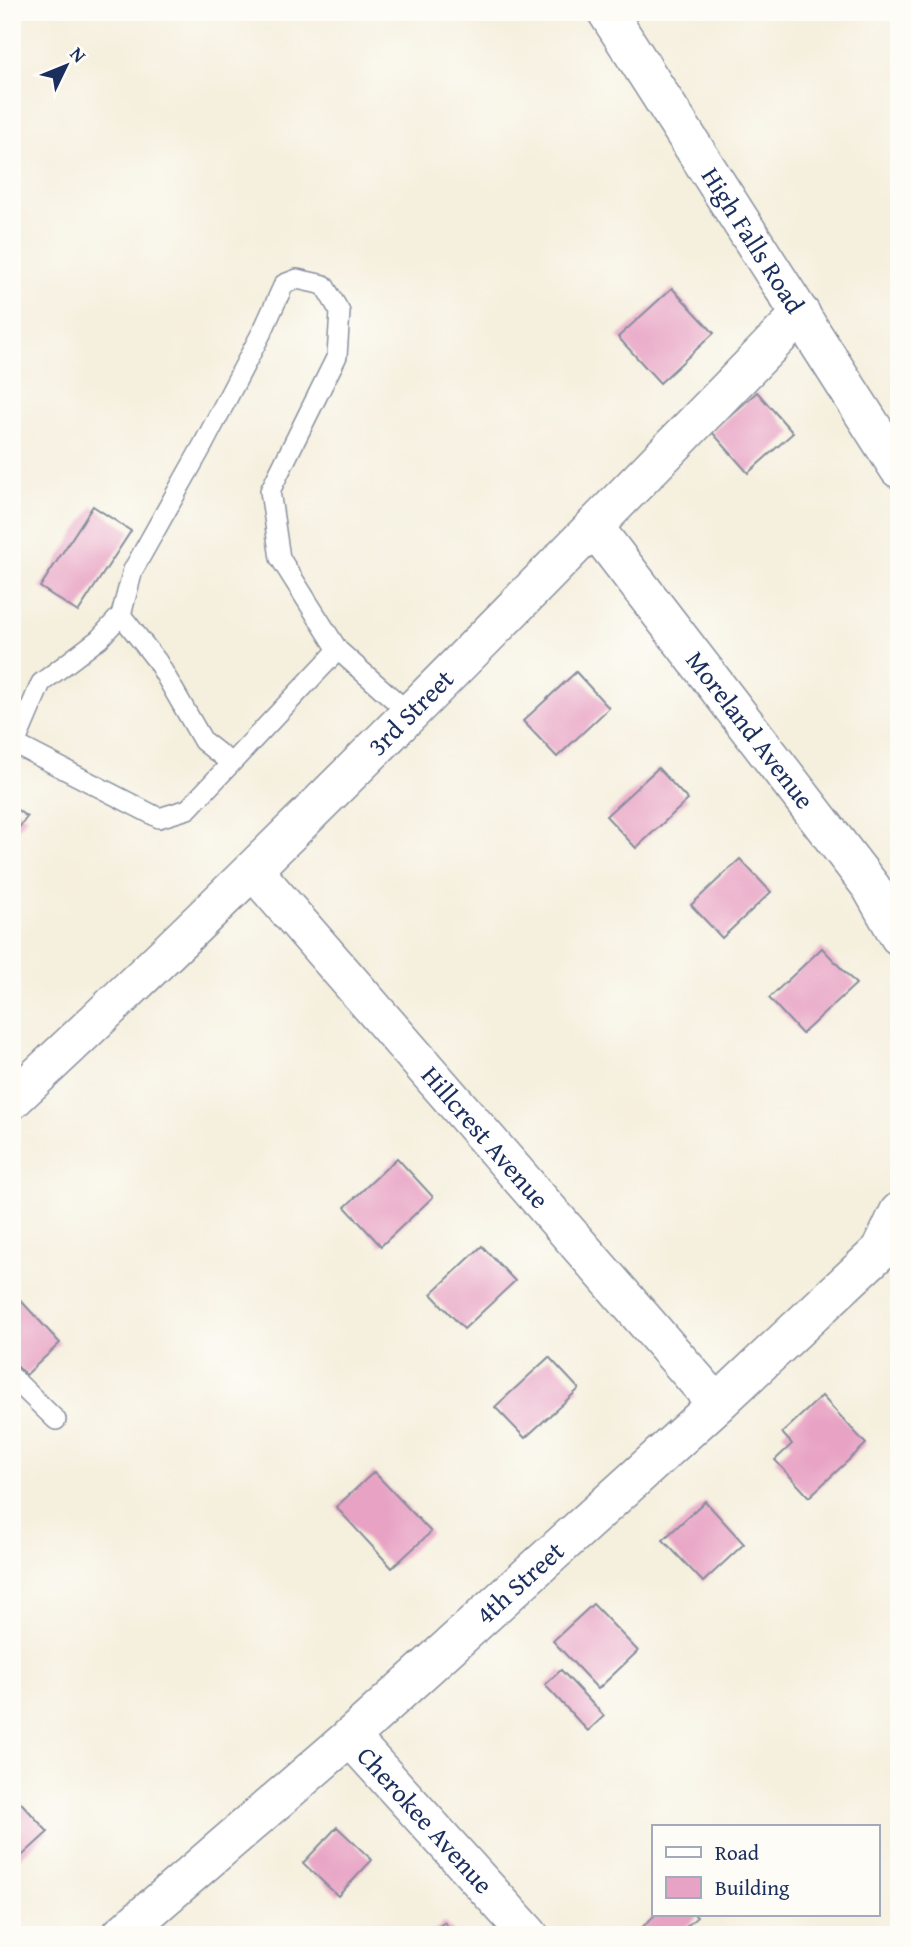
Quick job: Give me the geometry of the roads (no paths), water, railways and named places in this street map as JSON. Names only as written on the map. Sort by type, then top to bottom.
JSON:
[{"type":"street","name":"High Falls Road","points":[[607,12],[899,468]]},
{"type":"street","name":"3rd Street","points":[[12,1100],[253,870],[801,314]]},
{"type":"street","name":"Moreland Avenue","points":[[594,527],[871,887],[899,936]]},
{"type":"street","name":"Hillcrest Avenue","points":[[253,870],[717,1404]]},
{"type":"street","name":"4th Street","points":[[121,1935],[350,1737],[717,1404],[881,1250],[899,1212]]},
{"type":"street","name":"Cherokee Avenue","points":[[350,1737],[529,1935]]},
{"type":"lane","points":[[338,650],[188,808],[159,818],[15,744],[41,683],[99,639],[121,615],[133,570],[203,445],[284,284],[297,279],[324,285],[340,312],[337,356],[270,491],[280,558],[338,650],[409,713]]},
{"type":"lane","points":[[121,615],[157,661],[203,741],[231,763]]},
{"type":"lane","points":[[12,1377],[56,1420]]}]
